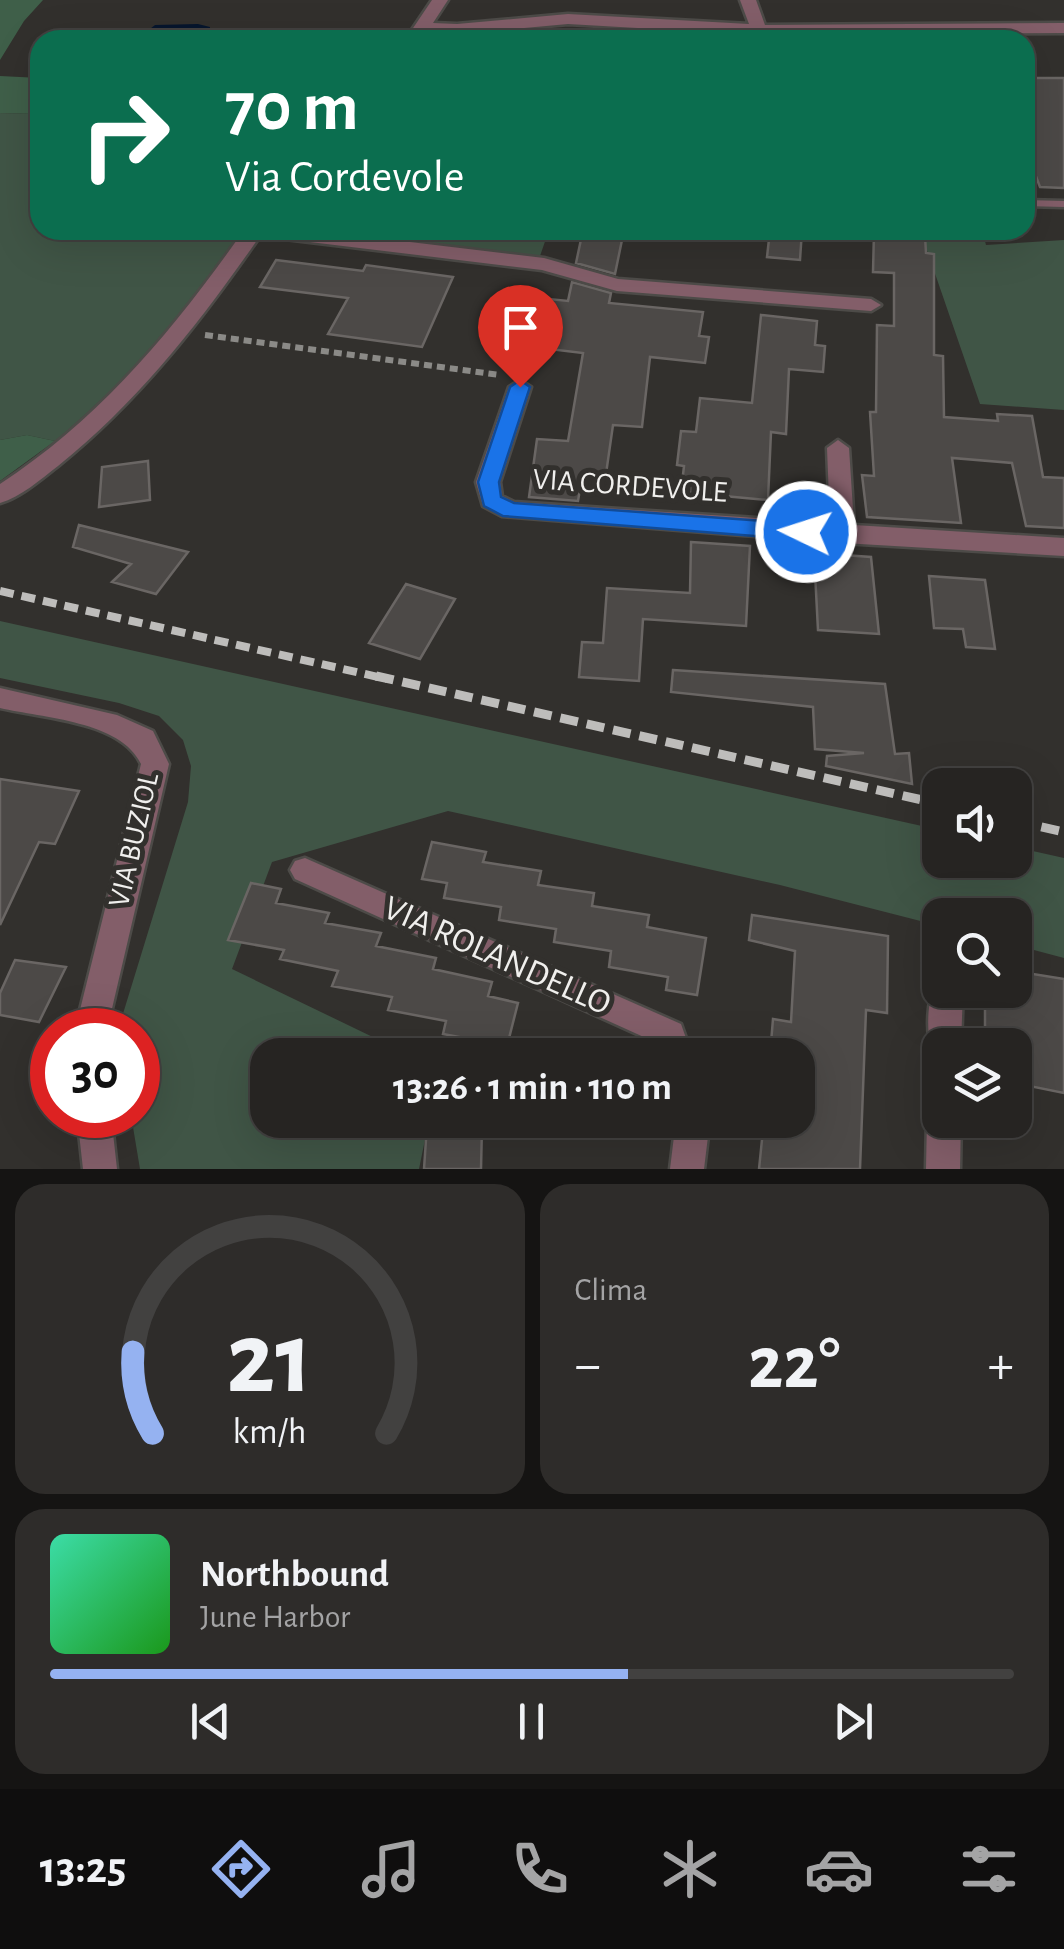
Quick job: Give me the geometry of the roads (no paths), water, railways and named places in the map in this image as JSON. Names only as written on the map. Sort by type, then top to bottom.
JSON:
[{"type":"street","points":[[421,30],[440,0]]},
{"type":"street","points":[[457,30],[568,19],[759,30],[748,0]]},
{"type":"street","points":[[1031,30],[1064,28]]},
{"type":"street","points":[[0,495],[90,430],[179,332],[250,240]]},
{"type":"street","points":[[342,240],[544,264],[617,285],[871,305]]},
{"type":"street","name":"VIA CORDEVOLE","points":[[520,387],[488,482],[491,500],[510,510],[1064,547]]},
{"type":"street","points":[[838,448],[843,534]]},
{"type":"street","name":"VIA BUZIOL","points":[[0,698],[107,722],[143,739],[155,764],[95,1008]]},
{"type":"street","name":"VIA ROLANDELLO","points":[[305,870],[670,1034],[671,1038]]},
{"type":"street","points":[[97,1138],[100,1169]]},
{"type":"street","points":[[687,1169],[691,1138]]},
{"type":"street","points":[[943,1169],[944,1138]]},
{"type":"lane","points":[[1035,203],[1064,204]]},
{"type":"water","points":[[198,24],[210,30],[149,30],[155,25]]},
{"type":"railway","points":[[0,591],[387,679]]},
{"type":"railway","points":[[376,676],[922,800]]},
{"type":"railway","points":[[1032,825],[1064,832]]}]
